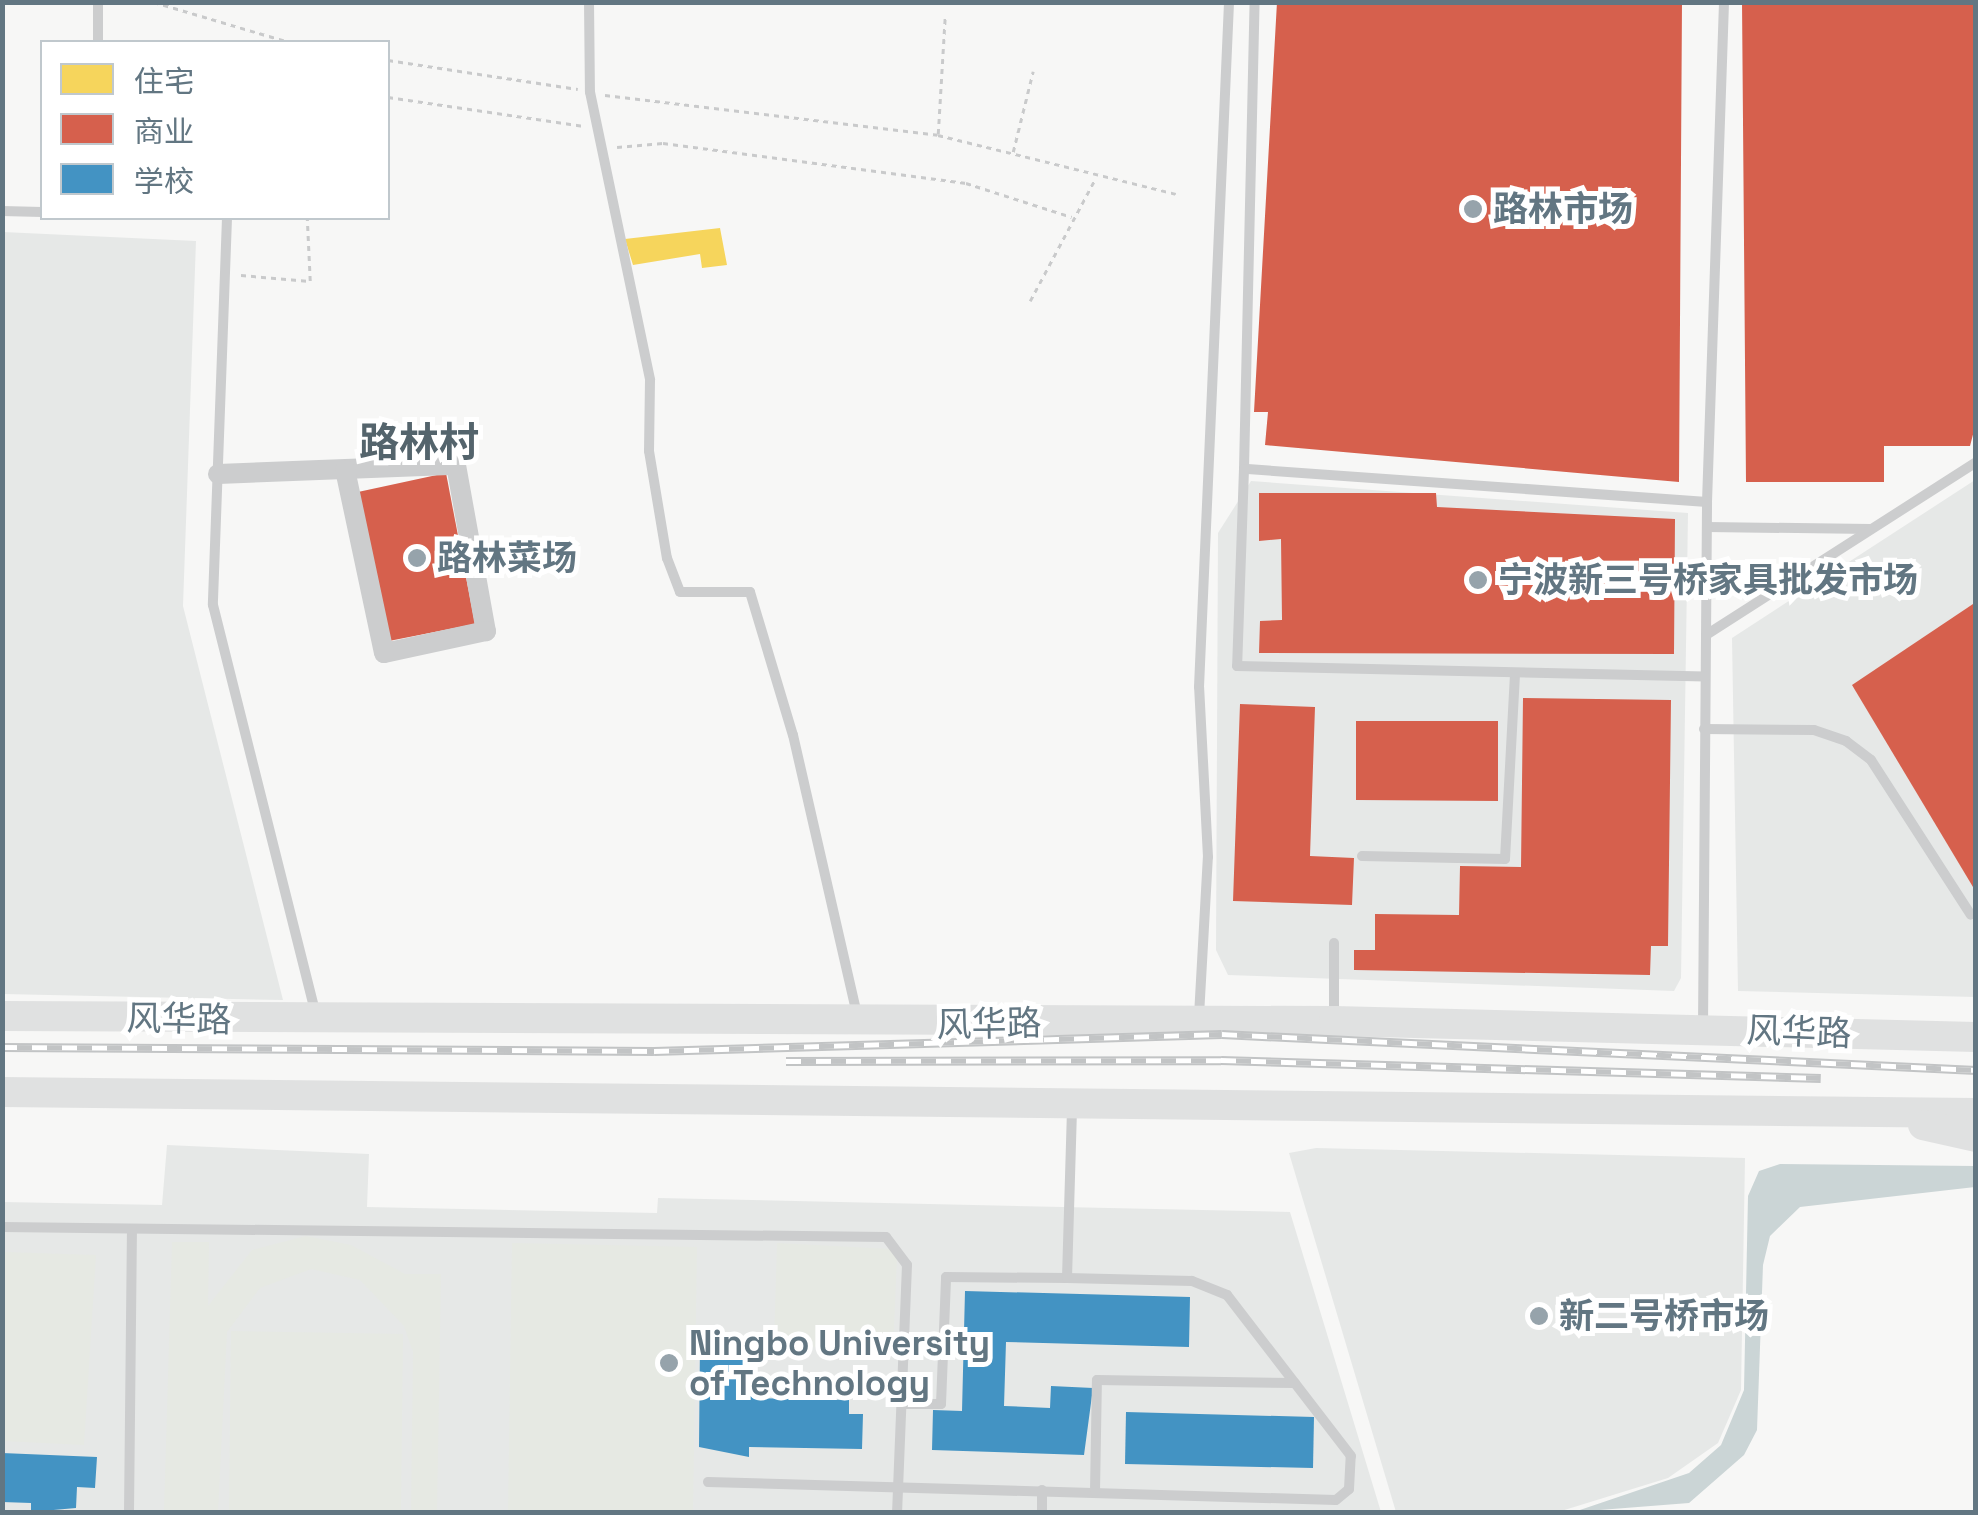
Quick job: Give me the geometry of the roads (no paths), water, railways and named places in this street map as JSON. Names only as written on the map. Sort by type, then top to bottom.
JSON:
[{"type":"main road","name":"风华路","points":[[2,1016],[860,1026],[1334,1021],[1976,1037]]},
{"type":"main road","name":"风华路","points":[[2,1092],[1976,1114]]},
{"type":"main road","points":[[1866,1112],[1976,1138]]},
{"type":"street","points":[[218,474],[456,465],[486,630],[384,653],[345,470]]},
{"type":"lane","points":[[98,2],[98,40]]},
{"type":"lane","points":[[590,2],[590,92],[650,380],[650,452],[667,558],[680,592],[750,592],[793,735],[860,1026]]},
{"type":"lane","points":[[1198,1022],[1208,857],[1199,687],[1229,2]]},
{"type":"lane","points":[[1255,2],[1237,666],[1705,677]]},
{"type":"lane","points":[[1703,1029],[1707,502],[1724,2]]},
{"type":"lane","points":[[2,211],[40,212]]},
{"type":"lane","points":[[227,220],[229,274],[213,604],[317,1020]]},
{"type":"lane","points":[[1706,635],[1976,462]]},
{"type":"lane","points":[[1244,469],[1707,502]]},
{"type":"lane","points":[[1707,528],[1872,528]]},
{"type":"lane","points":[[1362,856],[1504,859],[1515,672]]},
{"type":"lane","points":[[1704,729],[1814,730],[1846,742],[1871,760],[1971,915]]},
{"type":"lane","points":[[1334,942],[1334,1021]]},
{"type":"lane","points":[[1068,1278],[1072,1105]]},
{"type":"lane","points":[[2,1226],[886,1236],[907,1265],[897,1512]]},
{"type":"lane","points":[[128,1512],[132,1229]]},
{"type":"lane","points":[[708,1482],[1336,1500],[1350,1489],[1351,1456],[1295,1383],[1211,1286],[1068,1278],[946,1277],[941,1404],[902,1404]]},
{"type":"lane","points":[[1094,1491],[1097,1380],[1295,1383]]},
{"type":"lane","points":[[1042,1490],[1042,1512]]},
{"type":"railway","points":[[2,1047],[654,1051],[1222,1034],[1976,1070]]},
{"type":"railway","points":[[786,1061],[1221,1060],[1821,1078]]},
{"type":"place","name":"路林市场","points":[[1473,209]]},
{"type":"place","name":"路林菜场","points":[[417,558]]},
{"type":"place","name":"宁波新三号桥家具批发市场","points":[[1478,580]]},
{"type":"place","name":"新二号桥市场","points":[[1539,1316]]},
{"type":"place","name":"Ningbo University of Technology","points":[[669,1363]]},
{"type":"district","name":"路林村","points":[[419,443]]}]
